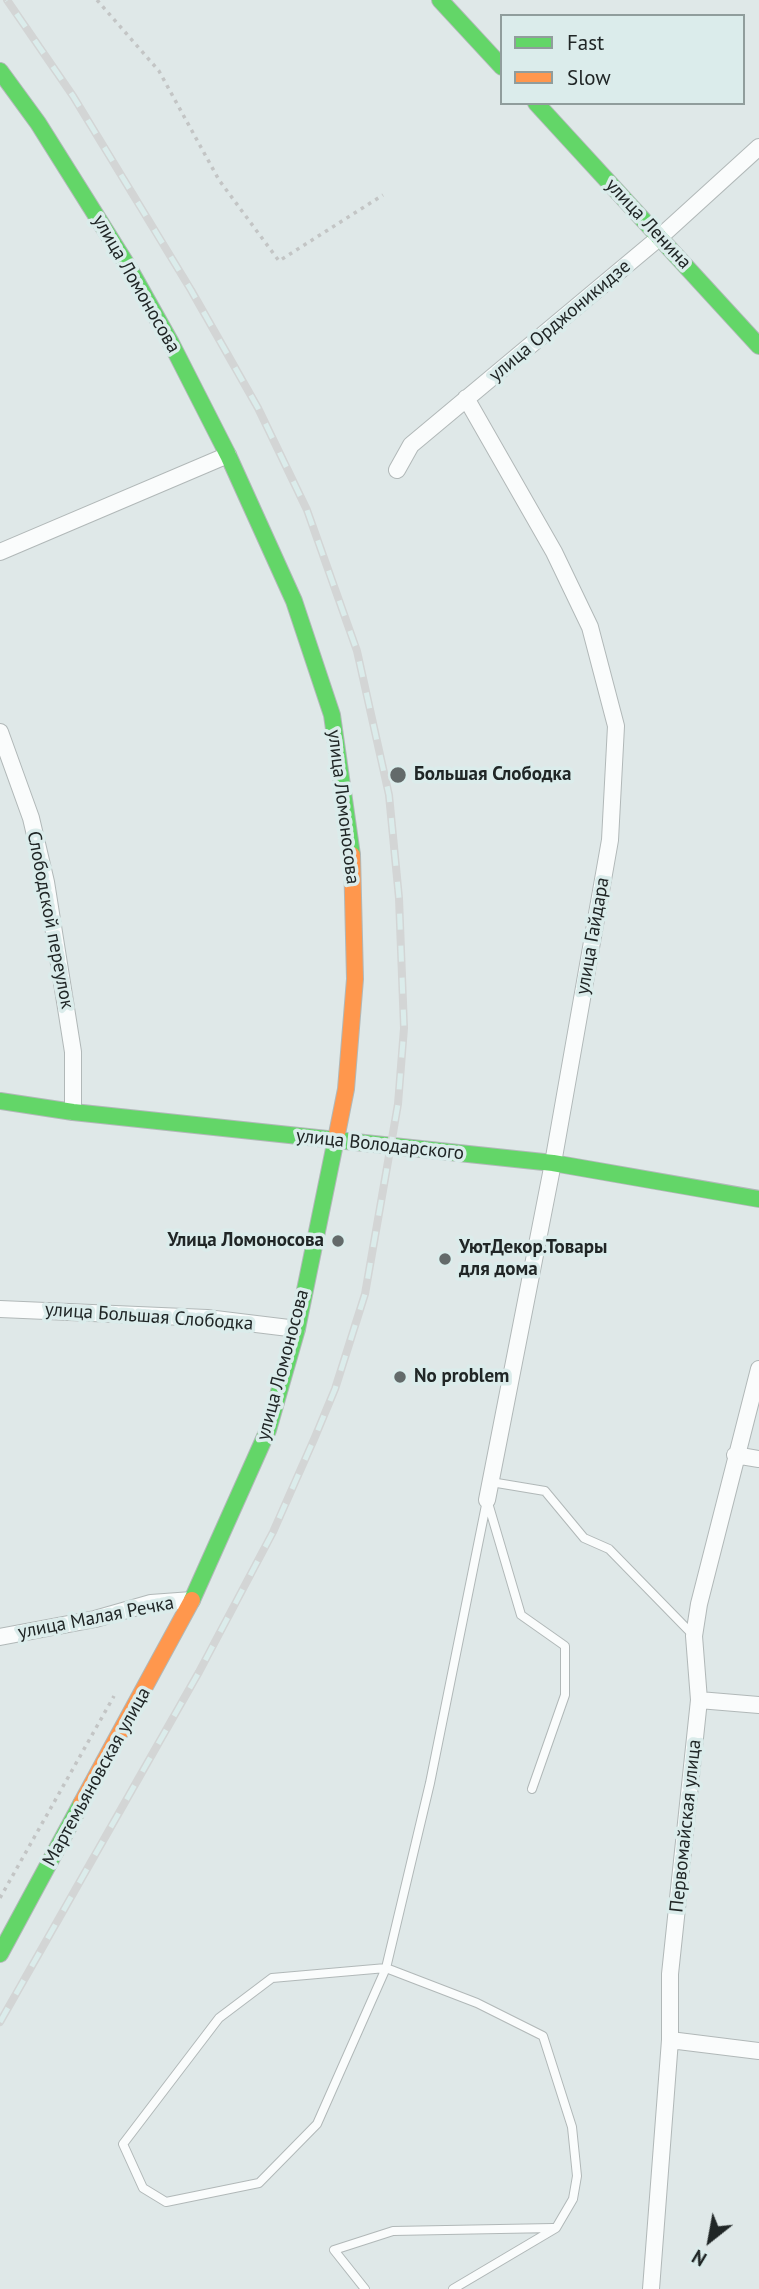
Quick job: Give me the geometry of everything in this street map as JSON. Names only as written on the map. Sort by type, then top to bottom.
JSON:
[{"type":"main road","points":[[440,0],[500,65]]},
{"type":"main road","name":"улица Ломоносова","points":[[0,71],[38,123],[129,268],[172,343],[228,455],[294,601],[316,660],[331,715],[342,772],[354,874],[355,979],[346,1088],[333,1140],[297,1329],[268,1430],[232,1517],[192,1600]]},
{"type":"main road","name":"улица Ленина","points":[[538,105],[759,346]]},
{"type":"main road","name":"улица Володарского","points":[[0,1101],[73,1112],[554,1163],[759,1199]]},
{"type":"main road","name":"Мартемьяновская улица","points":[[0,1954],[192,1600]]},
{"type":"street","name":"улица Орджоникидзе","points":[[397,470],[411,445],[660,237],[759,147]]},
{"type":"street","name":"улица Гайдара","points":[[466,398],[555,552],[590,627],[616,726],[610,840],[554,1163],[487,1500]]},
{"type":"street","points":[[0,552],[228,455]]},
{"type":"street","name":"Слободской переулок","points":[[0,732],[31,818],[46,881],[73,1052],[73,1112]]},
{"type":"street","name":"улица Большая Слободка","points":[[0,1309],[207,1318],[297,1329]]},
{"type":"street","name":"Первомайская улица","points":[[651,2289],[670,2040],[670,1974],[699,1700],[694,1636],[699,1604],[735,1455],[759,1370]]},
{"type":"street","points":[[735,1455],[759,1459]]},
{"type":"street","name":"улица Малая Речка","points":[[0,1637],[95,1619],[151,1603],[192,1600]]},
{"type":"street","points":[[699,1700],[759,1705]]},
{"type":"street","points":[[670,2040],[759,2051]]},
{"type":"lane","points":[[491,1482],[545,1491],[584,1538],[609,1549],[694,1636]]},
{"type":"lane","points":[[487,1500],[521,1615],[565,1646],[565,1695],[532,1789]]},
{"type":"lane","points":[[453,2289],[556,2228],[573,2199],[577,2162],[567,2109],[543,2036],[477,2003],[386,1968],[272,1979],[219,2018],[123,2144],[143,2188],[166,2202],[260,2183],[317,2124],[386,1968],[430,1783],[487,1500]]},
{"type":"lane","points":[[365,2289],[334,2250],[393,2231],[556,2228]]},
{"type":"path","points":[[97,0],[159,71],[219,180],[279,261],[383,195]]},
{"type":"path","points":[[0,1898],[115,1695]]},
{"type":"railway","points":[[0,2022],[199,1672],[273,1532],[335,1389],[365,1294],[398,1104],[404,1028],[399,898],[389,795],[357,651],[307,510],[258,408],[191,290],[73,96],[7,0]]},
{"type":"traffic: fast","points":[[440,0],[500,65]]},
{"type":"traffic: fast","points":[[0,71],[38,123],[129,268],[171,343],[228,455],[294,601],[332,715],[352,855]]},
{"type":"traffic: fast","points":[[538,105],[759,346]]},
{"type":"traffic: fast","points":[[0,1101],[73,1112],[553,1163],[759,1199]]},
{"type":"traffic: fast","points":[[192,1600],[268,1430],[297,1329],[337,1134]]},
{"type":"traffic: fast","points":[[0,1954],[81,1804]]},
{"type":"traffic: slow","points":[[337,1134],[346,1089],[355,979],[352,855]]},
{"type":"traffic: slow","points":[[81,1804],[192,1600]]},
{"type":"place","name":"Большая Слободка","points":[[398,775]]},
{"type":"place","name":"Улица Ломоносова","points":[[338,1241]]},
{"type":"place","name":"УютДекор.Товары для дома","points":[[445,1259]]},
{"type":"place","name":"No problem","points":[[400,1377]]}]
